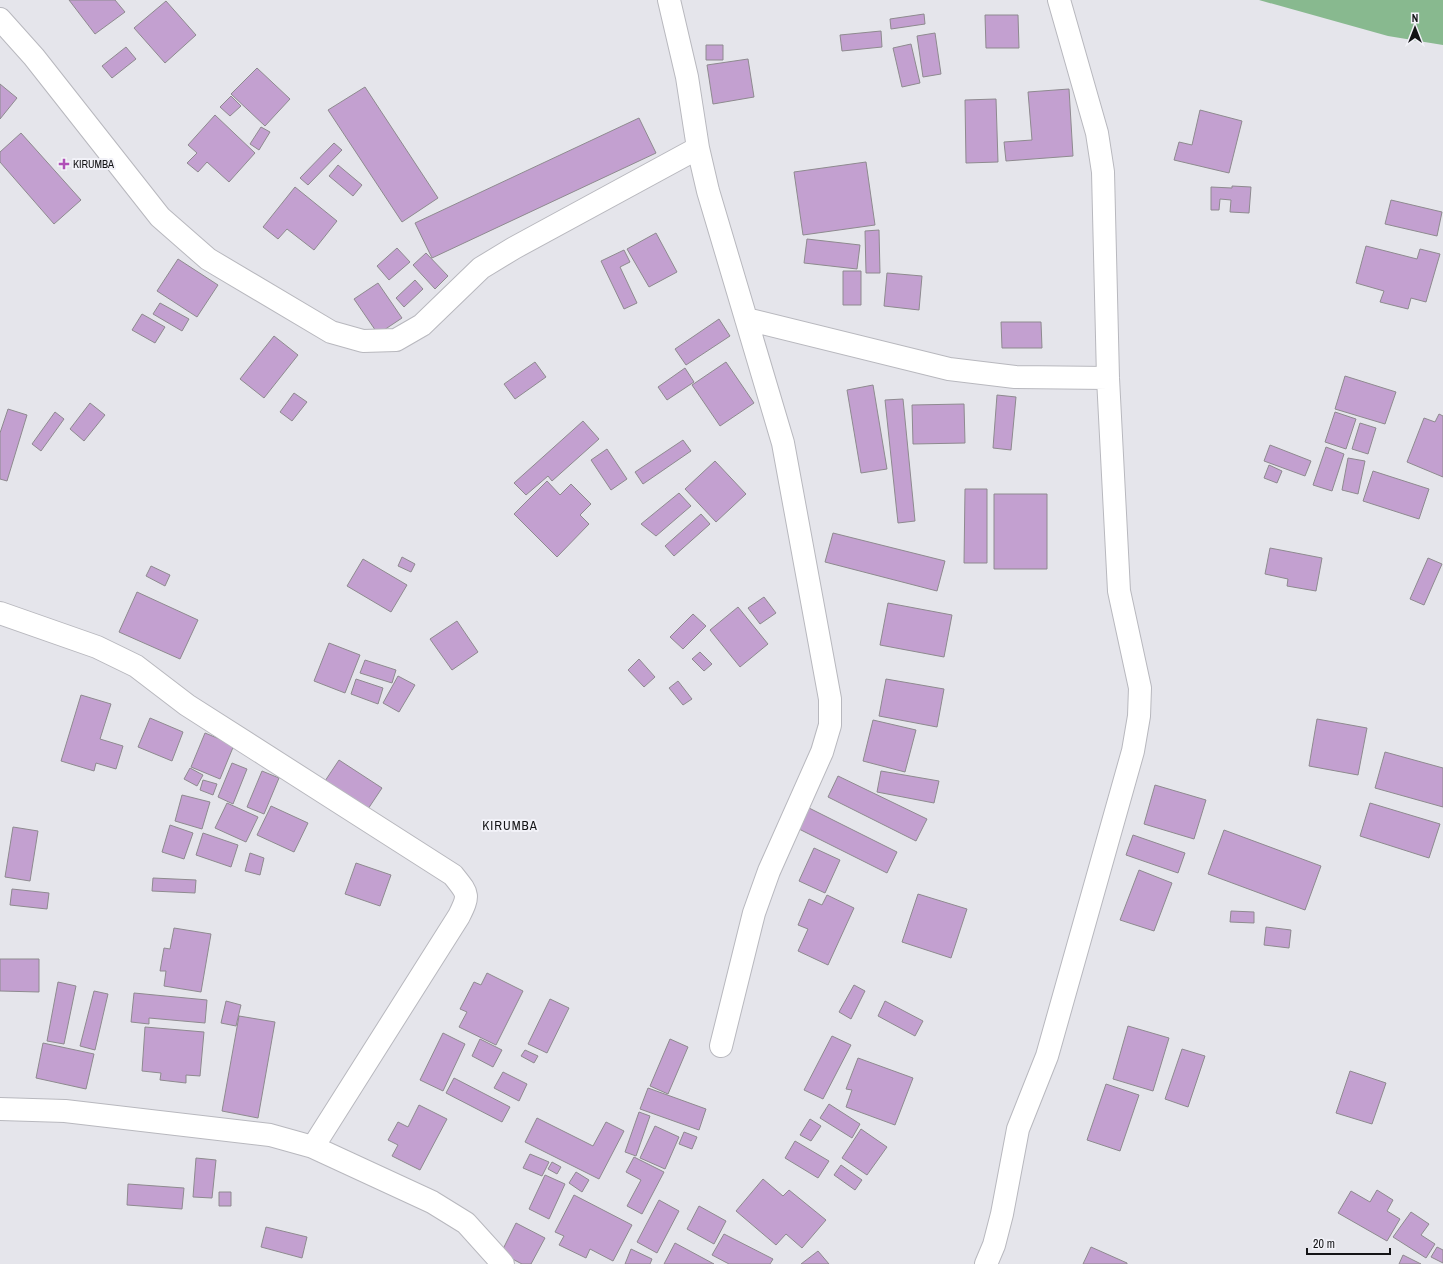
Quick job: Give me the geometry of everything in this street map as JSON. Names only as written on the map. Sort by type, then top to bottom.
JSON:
[{"type":"street","points":[[669,0],[687,77],[698,148],[708,191],[783,443],[830,699],[830,725],[822,752],[769,871],[754,913],[721,1046]]},
{"type":"street","points":[[986,1264],[994,1245],[1002,1214],[1018,1129],[1047,1056],[1133,751],[1139,716],[1140,688],[1120,592],[1108,378],[1103,172],[1097,133],[1059,0]]},
{"type":"street","points":[[0,19],[34,57],[160,217],[208,259],[331,332],[363,341],[396,340],[422,326],[481,268],[514,248],[698,148]]},
{"type":"street","points":[[746,320],[949,369],[1015,377],[1108,378]]},
{"type":"street","points":[[0,612],[97,647],[136,666],[205,718],[453,875],[464,890],[467,900],[460,916],[313,1147]]},
{"type":"street","points":[[0,1109],[65,1111],[262,1134],[313,1147],[432,1202],[466,1223],[503,1264]]},
{"type":"green space","points":[[1259,0],[1443,0],[1443,45],[1388,36]]},
{"type":"building","points":[[69,0],[115,0],[125,12],[95,34]]},
{"type":"building","points":[[166,1],[196,35],[165,63],[134,28]]},
{"type":"building","points":[[924,14],[925,24],[891,29],[890,19]]},
{"type":"building","points":[[985,15],[1018,15],[1019,48],[986,48]]},
{"type":"building","points":[[881,31],[882,47],[842,51],[840,35]]},
{"type":"building","points":[[935,33],[941,74],[923,77],[917,36]]},
{"type":"building","points":[[911,44],[920,83],[902,87],[893,48]]},
{"type":"building","points":[[706,45],[723,45],[723,60],[706,60]]},
{"type":"building","points":[[126,47],[136,59],[112,78],[102,66]]},
{"type":"building","points":[[748,59],[754,97],[713,104],[707,65]]},
{"type":"building","points":[[257,68],[290,99],[265,126],[231,94]]},
{"type":"building","points":[[0,84],[17,98],[0,119]]},
{"type":"building","points":[[365,87],[438,198],[402,222],[328,110]]},
{"type":"building","points":[[1069,89],[1073,156],[1006,161],[1004,142],[1032,140],[1028,92]]},
{"type":"building","points":[[231,96],[241,106],[230,116],[220,107]]},
{"type":"building","points":[[996,99],[998,162],[966,163],[965,100]]},
{"type":"building","points":[[1200,110],[1242,121],[1229,173],[1174,160],[1179,142],[1192,145]]},
{"type":"building","points":[[215,115],[255,153],[229,182],[207,162],[198,172],[187,163],[197,153],[188,145]]},
{"type":"building","points":[[639,118],[656,153],[432,258],[415,223]]},
{"type":"building","points":[[261,127],[270,132],[259,150],[250,144]]},
{"type":"building","points":[[21,133],[81,200],[54,224],[0,162],[0,152]]},
{"type":"building","points":[[334,143],[342,150],[308,185],[300,178]]},
{"type":"building","points":[[866,162],[875,225],[803,235],[794,172]]},
{"type":"building","points":[[338,165],[362,185],[353,196],[329,176]]},
{"type":"building","points":[[1232,186],[1251,187],[1249,213],[1230,212],[1231,200],[1220,199],[1219,210],[1211,210],[1211,187],[1232,188]]},
{"type":"building","points":[[295,187],[337,221],[314,250],[287,229],[278,239],[263,227]]},
{"type":"building","points":[[1391,200],[1442,212],[1437,236],[1385,224]]},
{"type":"building","points":[[879,230],[880,273],[866,273],[865,231]]},
{"type":"building","points":[[656,233],[677,272],[649,287],[627,249]]},
{"type":"building","points":[[807,239],[860,245],[857,269],[804,263]]},
{"type":"building","points":[[1366,246],[1417,259],[1420,249],[1440,254],[1426,302],[1411,298],[1408,309],[1380,302],[1384,291],[1356,283]]},
{"type":"building","points":[[397,248],[410,262],[389,280],[377,266]]},
{"type":"building","points":[[624,250],[630,262],[620,267],[637,303],[624,309],[601,261]]},
{"type":"building","points":[[426,253],[448,276],[435,289],[413,265]]},
{"type":"building","points":[[178,259],[218,285],[197,317],[157,291]]},
{"type":"building","points":[[843,271],[861,271],[861,305],[843,305]]},
{"type":"building","points":[[887,273],[922,276],[919,310],[884,306]]},
{"type":"building","points":[[415,280],[423,289],[404,307],[396,298]]},
{"type":"building","points":[[378,283],[402,318],[378,334],[354,299]]},
{"type":"building","points":[[160,303],[189,319],[182,331],[153,314]]},
{"type":"building","points":[[142,314],[165,327],[155,343],[132,330]]},
{"type":"building","points":[[719,319],[730,336],[686,365],[675,349]]},
{"type":"building","points":[[1001,322],[1041,322],[1042,348],[1002,348]]},
{"type":"building","points":[[274,336],[298,355],[264,398],[240,379]]},
{"type":"building","points":[[535,362],[546,377],[515,399],[504,384]]},
{"type":"building","points":[[726,362],[754,403],[720,426],[692,385]]},
{"type":"building","points":[[685,368],[694,382],[667,400],[658,387]]},
{"type":"building","points":[[1345,376],[1396,392],[1385,424],[1335,409]]},
{"type":"building","points":[[873,385],[887,469],[861,473],[847,390]]},
{"type":"building","points":[[294,393],[307,402],[292,421],[280,412]]},
{"type":"building","points":[[997,395],[1016,397],[1011,450],[993,448]]},
{"type":"building","points":[[903,399],[915,521],[898,523],[885,400]]},
{"type":"building","points":[[90,403],[105,415],[84,441],[70,429]]},
{"type":"building","points":[[964,404],[965,443],[913,444],[912,405]]},
{"type":"building","points":[[8,409],[27,415],[7,481],[0,479],[0,433]]},
{"type":"building","points":[[55,412],[64,419],[41,451],[32,444]]},
{"type":"building","points":[[1335,412],[1356,419],[1346,449],[1325,442]]},
{"type":"building","points":[[1439,414],[1443,416],[1443,477],[1407,462],[1424,418],[1435,422]]},
{"type":"building","points":[[583,421],[599,439],[552,481],[548,476],[526,495],[514,483]]},
{"type":"building","points":[[1360,423],[1376,428],[1368,454],[1352,449]]},
{"type":"building","points":[[683,440],[691,451],[643,484],[635,472]]},
{"type":"building","points":[[1270,445],[1311,461],[1305,476],[1264,461]]},
{"type":"building","points":[[1326,447],[1344,454],[1332,491],[1313,485]]},
{"type":"building","points":[[607,449],[627,479],[611,490],[591,460]]},
{"type":"building","points":[[1348,458],[1365,461],[1358,494],[1342,490]]},
{"type":"building","points":[[715,461],[746,494],[716,522],[685,489]]},
{"type":"building","points":[[1269,465],[1282,471],[1277,483],[1264,478]]},
{"type":"building","points":[[1373,471],[1429,489],[1419,519],[1363,501]]},
{"type":"building","points":[[547,481],[560,495],[571,484],[591,504],[580,515],[589,524],[557,557],[514,514]]},
{"type":"building","points":[[965,489],[987,489],[987,563],[964,563]]},
{"type":"building","points":[[679,493],[691,506],[656,536],[641,524]]},
{"type":"building","points":[[994,494],[1047,494],[1047,569],[994,569]]},
{"type":"building","points":[[701,514],[710,524],[674,556],[665,546]]},
{"type":"building","points":[[833,533],[945,561],[937,591],[825,562]]},
{"type":"building","points":[[1270,548],[1322,558],[1316,591],[1287,586],[1288,579],[1265,574]]},
{"type":"building","points":[[402,557],[415,564],[411,572],[398,566]]},
{"type":"building","points":[[1428,558],[1442,564],[1424,605],[1410,599]]},
{"type":"building","points":[[363,559],[407,585],[391,612],[347,586]]},
{"type":"building","points":[[151,566],[170,575],[165,586],[146,576]]},
{"type":"building","points":[[137,592],[198,620],[180,659],[119,632]]},
{"type":"building","points":[[764,597],[776,613],[760,624],[748,608]]},
{"type":"building","points":[[888,603],[952,615],[944,657],[880,645]]},
{"type":"building","points":[[738,607],[768,644],[740,667],[710,630]]},
{"type":"building","points":[[693,614],[706,626],[683,649],[670,637]]},
{"type":"building","points":[[457,621],[478,652],[452,670],[430,639]]},
{"type":"building","points":[[329,643],[360,655],[345,693],[314,681]]},
{"type":"building","points":[[700,652],[712,664],[704,671],[692,659]]},
{"type":"building","points":[[639,659],[655,677],[644,687],[628,670]]},
{"type":"building","points":[[365,660],[396,670],[392,683],[360,673]]},
{"type":"building","points":[[398,676],[415,685],[399,712],[383,703]]},
{"type":"building","points":[[356,679],[383,688],[378,704],[351,694]]},
{"type":"building","points":[[886,679],[944,689],[937,727],[879,716]]},
{"type":"building","points":[[678,681],[692,699],[683,705],[669,688]]},
{"type":"building","points":[[81,695],[111,704],[100,739],[123,746],[116,769],[96,763],[94,771],[61,761]]},
{"type":"building","points":[[150,718],[183,732],[172,761],[138,747]]},
{"type":"building","points":[[1317,719],[1367,728],[1358,775],[1309,766]]},
{"type":"building","points":[[873,720],[916,730],[905,772],[863,761]]},
{"type":"building","points":[[205,733],[234,745],[220,779],[191,767]]},
{"type":"building","points":[[1385,752],[1443,768],[1443,807],[1375,788]]},
{"type":"building","points":[[339,760],[382,788],[366,812],[323,784]]},
{"type":"building","points":[[232,763],[247,769],[233,804],[218,797]]},
{"type":"building","points":[[190,768],[203,775],[197,786],[184,779]]},
{"type":"building","points":[[262,771],[279,778],[264,814],[247,807]]},
{"type":"building","points":[[881,771],[939,781],[934,803],[877,792]]},
{"type":"building","points":[[838,776],[927,819],[916,841],[828,797]]},
{"type":"building","points":[[203,780],[217,784],[213,795],[200,790]]},
{"type":"building","points":[[1155,785],[1206,800],[1194,839],[1144,824]]},
{"type":"building","points":[[182,795],[210,802],[202,829],[175,821]]},
{"type":"building","points":[[227,803],[258,817],[246,842],[215,828]]},
{"type":"building","points":[[1370,803],[1440,824],[1429,858],[1360,836]]},
{"type":"building","points":[[271,806],[308,823],[294,852],[257,835]]},
{"type":"building","points":[[809,808],[897,852],[887,873],[799,829]]},
{"type":"building","points":[[170,825],[193,833],[184,859],[162,852]]},
{"type":"building","points":[[13,827],[38,831],[30,881],[5,877]]},
{"type":"building","points":[[1224,830],[1321,866],[1305,910],[1208,874]]},
{"type":"building","points":[[203,833],[238,845],[231,867],[196,855]]},
{"type":"building","points":[[1133,835],[1185,853],[1178,873],[1126,855]]},
{"type":"building","points":[[814,848],[840,860],[825,893],[799,881]]},
{"type":"building","points":[[250,853],[264,858],[260,875],[245,871]]},
{"type":"building","points":[[356,863],[391,875],[380,906],[345,894]]},
{"type":"building","points":[[1139,870],[1172,883],[1154,931],[1120,920]]},
{"type":"building","points":[[153,878],[196,880],[195,893],[152,891]]},
{"type":"building","points":[[12,889],[49,893],[47,909],[10,905]]},
{"type":"building","points":[[918,894],[967,909],[951,958],[902,942]]},
{"type":"building","points":[[827,895],[854,908],[828,965],[798,951],[808,929],[798,925],[809,899],[822,905]]},
{"type":"building","points":[[1231,911],[1254,912],[1254,923],[1230,922]]},
{"type":"building","points":[[1266,927],[1291,930],[1289,948],[1264,945]]},
{"type":"building","points":[[174,928],[211,934],[201,992],[164,986],[166,971],[160,971],[164,948],[170,949]]},
{"type":"building","points":[[0,959],[39,959],[39,992],[0,991]]},
{"type":"building","points":[[487,973],[523,991],[496,1045],[459,1027],[467,1012],[460,1009],[474,982],[481,985]]},
{"type":"building","points":[[58,982],[76,986],[64,1044],[47,1041]]},
{"type":"building","points":[[854,985],[865,991],[851,1019],[839,1012]]},
{"type":"building","points":[[94,991],[108,994],[95,1050],[80,1046]]},
{"type":"building","points":[[134,993],[207,1000],[205,1023],[149,1018],[149,1024],[131,1022]]},
{"type":"building","points":[[550,999],[569,1008],[547,1053],[528,1044]]},
{"type":"building","points":[[226,1001],[241,1005],[236,1026],[221,1023]]},
{"type":"building","points":[[885,1001],[923,1021],[915,1036],[878,1016]]},
{"type":"building","points":[[239,1016],[275,1022],[258,1118],[222,1111]]},
{"type":"building","points":[[1128,1026],[1169,1038],[1153,1091],[1113,1079]]},
{"type":"building","points":[[145,1027],[204,1032],[200,1076],[186,1075],[186,1083],[160,1080],[161,1073],[142,1071]]},
{"type":"building","points":[[443,1033],[465,1044],[443,1091],[420,1080]]},
{"type":"building","points":[[832,1036],[851,1045],[823,1099],[804,1090]]},
{"type":"building","points":[[480,1039],[502,1050],[493,1067],[472,1056]]},
{"type":"building","points":[[670,1039],[688,1047],[668,1094],[650,1086]]},
{"type":"building","points":[[43,1043],[94,1054],[86,1089],[36,1078]]},
{"type":"building","points":[[1182,1049],[1205,1056],[1188,1107],[1165,1099]]},
{"type":"building","points":[[525,1050],[538,1056],[534,1063],[521,1056]]},
{"type":"building","points":[[858,1058],[913,1078],[895,1125],[846,1107],[852,1090],[846,1089]]},
{"type":"building","points":[[1350,1071],[1386,1083],[1372,1124],[1336,1113]]},
{"type":"building","points":[[503,1072],[527,1084],[519,1101],[494,1088]]},
{"type":"building","points":[[454,1078],[510,1107],[502,1122],[446,1093]]},
{"type":"building","points":[[1106,1084],[1139,1095],[1120,1151],[1087,1140]]},
{"type":"building","points":[[648,1088],[706,1109],[699,1130],[640,1109]]},
{"type":"building","points":[[829,1104],[860,1124],[852,1138],[820,1118]]},
{"type":"building","points":[[419,1105],[447,1119],[420,1170],[392,1156],[398,1145],[388,1140],[398,1122],[408,1127]]},
{"type":"building","points":[[639,1112],[650,1116],[636,1156],[625,1152]]},
{"type":"building","points":[[537,1118],[593,1146],[606,1122],[624,1131],[599,1179],[525,1142]]},
{"type":"building","points":[[810,1119],[821,1126],[811,1141],[800,1135]]},
{"type":"building","points":[[655,1126],[679,1137],[665,1169],[640,1158]]},
{"type":"building","points":[[861,1129],[887,1147],[867,1175],[842,1158]]},
{"type":"building","points":[[684,1132],[697,1137],[692,1149],[679,1144]]},
{"type":"building","points":[[795,1141],[829,1161],[818,1178],[785,1158]]},
{"type":"building","points":[[530,1154],[549,1162],[542,1176],[523,1168]]},
{"type":"building","points":[[634,1157],[664,1172],[642,1214],[627,1206],[641,1180],[626,1172]]},
{"type":"building","points":[[196,1158],[216,1160],[212,1198],[193,1197]]},
{"type":"building","points":[[552,1162],[561,1167],[557,1174],[548,1169]]},
{"type":"building","points":[[841,1165],[862,1180],[855,1190],[834,1175]]},
{"type":"building","points":[[576,1172],[589,1180],[582,1192],[569,1183]]},
{"type":"building","points":[[545,1175],[565,1184],[549,1219],[529,1209]]},
{"type":"building","points":[[763,1179],[783,1196],[789,1190],[826,1220],[802,1248],[786,1234],[776,1245],[736,1211]]},
{"type":"building","points":[[128,1184],[184,1188],[182,1209],[127,1205]]},
{"type":"building","points":[[1377,1190],[1393,1200],[1387,1211],[1400,1219],[1387,1241],[1338,1213],[1351,1191],[1370,1202]]},
{"type":"building","points":[[219,1192],[231,1192],[231,1206],[219,1206]]},
{"type":"building","points":[[574,1195],[632,1225],[613,1261],[590,1249],[586,1258],[559,1245],[564,1236],[555,1232]]},
{"type":"building","points":[[659,1200],[679,1211],[657,1253],[637,1242]]},
{"type":"building","points":[[699,1206],[726,1221],[714,1244],[687,1229]]},
{"type":"building","points":[[1411,1212],[1429,1224],[1421,1235],[1435,1244],[1426,1258],[1393,1237]]},
{"type":"building","points":[[516,1223],[545,1238],[531,1264],[522,1264],[501,1253]]},
{"type":"building","points":[[266,1227],[307,1237],[302,1258],[261,1247]]},
{"type":"building","points":[[724,1234],[773,1259],[770,1264],[729,1264],[712,1255]]},
{"type":"building","points":[[675,1243],[714,1264],[664,1264]]},
{"type":"building","points":[[1091,1247],[1127,1263],[1127,1264],[1083,1264]]},
{"type":"building","points":[[1437,1247],[1443,1250],[1443,1263],[1431,1257]]},
{"type":"building","points":[[631,1249],[652,1259],[650,1264],[625,1264]]},
{"type":"building","points":[[818,1251],[829,1264],[801,1264]]},
{"type":"building","points":[[1403,1255],[1421,1264],[1399,1264]]},
{"type":"place","name":"KIRUMBA","points":[[64,164]]},
{"type":"district","name":"KIRUMBA","points":[[510,825]]}]
